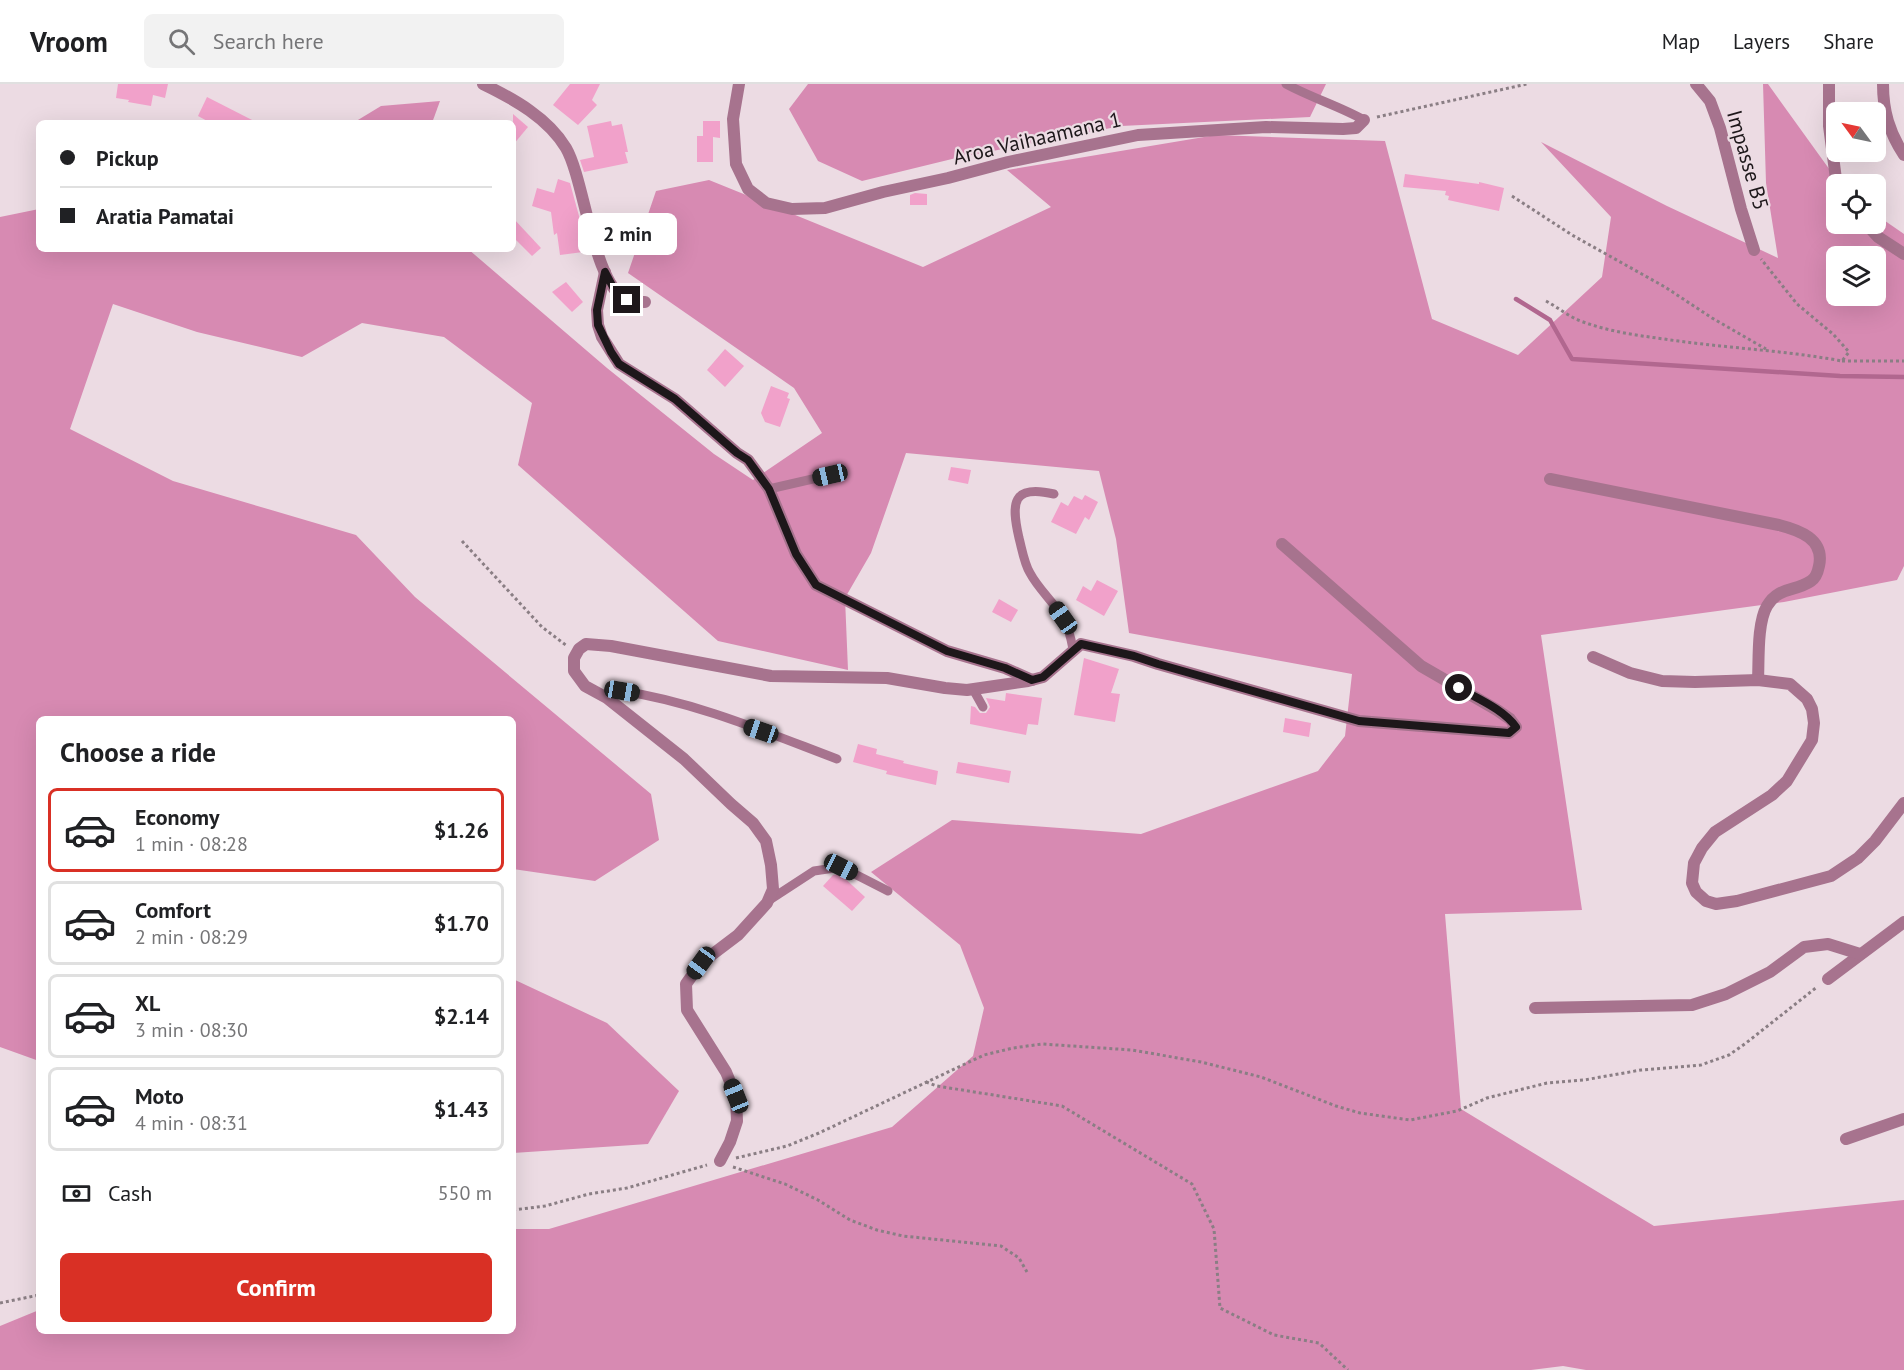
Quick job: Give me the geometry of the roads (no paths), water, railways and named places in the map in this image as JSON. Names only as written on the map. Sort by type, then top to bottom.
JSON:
[{"type":"street","points":[[483,84],[511,98],[544,123],[566,149],[605,272],[614,289],[627,300],[645,302]]},
{"type":"street","name":"Aroa Vaihaamana 1","points":[[739,84],[733,120],[736,164],[748,189],[766,203],[792,208],[825,208],[1008,162],[1138,135],[1266,127],[1343,129],[1356,128],[1364,120]]},
{"type":"street","name":"Impasse B5","points":[[1696,84],[1710,101],[1720,128],[1754,250]]},
{"type":"street","points":[[1829,84],[1828,126],[1835,174]]},
{"type":"street","points":[[1883,84],[1888,127],[1904,155]]},
{"type":"street","points":[[1875,234],[1904,254]]},
{"type":"street","points":[[605,272],[597,310],[598,325],[602,337],[619,364],[675,399],[748,460],[769,489],[796,554],[816,585],[947,651],[1005,668],[1032,680]]},
{"type":"street","points":[[1550,479],[1779,525],[1799,530],[1811,540],[1818,547],[1821,560],[1818,572],[1812,581],[1777,594],[1766,608],[1760,635],[1758,680]]},
{"type":"street","points":[[718,1162],[730,1142],[736,1121],[736,1096],[726,1072],[687,1010],[686,984],[701,963],[738,935],[768,901],[773,889],[771,865],[765,841],[753,823],[684,759],[608,698],[585,686],[574,671],[576,653],[586,644],[611,646],[771,676],[879,678],[945,688],[973,689],[1043,677],[1081,644],[1123,653],[1359,721],[1509,733],[1516,727],[1510,719],[1497,710],[1421,666],[1282,544]]},
{"type":"street","points":[[1593,657],[1630,674],[1662,681],[1758,680],[1790,684],[1807,699],[1812,709],[1814,723],[1812,740],[1786,781],[1772,795],[1715,832],[1694,862],[1692,883],[1696,892],[1706,901],[1716,904],[1737,900],[1831,876],[1858,858],[1875,841],[1904,802]]},
{"type":"street","points":[[1828,979],[1904,921]]},
{"type":"street","points":[[1535,1008],[1692,1005],[1726,994],[1770,972],[1804,947],[1828,944],[1860,954]]},
{"type":"street","points":[[1846,1139],[1904,1119]]},
{"type":"lane","points":[[1286,84],[1364,120]]},
{"type":"lane","points":[[769,489],[830,475]]},
{"type":"lane","points":[[1054,494],[1037,490],[1028,491],[1020,497],[1015,506],[1015,518],[1029,572],[1063,618],[1070,633],[1073,649]]},
{"type":"lane","points":[[973,689],[983,707]]},
{"type":"lane","points":[[608,698],[622,691],[674,702],[837,759]]},
{"type":"lane","points":[[768,901],[814,871],[841,867],[888,891]]},
{"type":"waterway","points":[[1516,299],[1550,320],[1572,359],[1840,376],[1904,377]]}]
